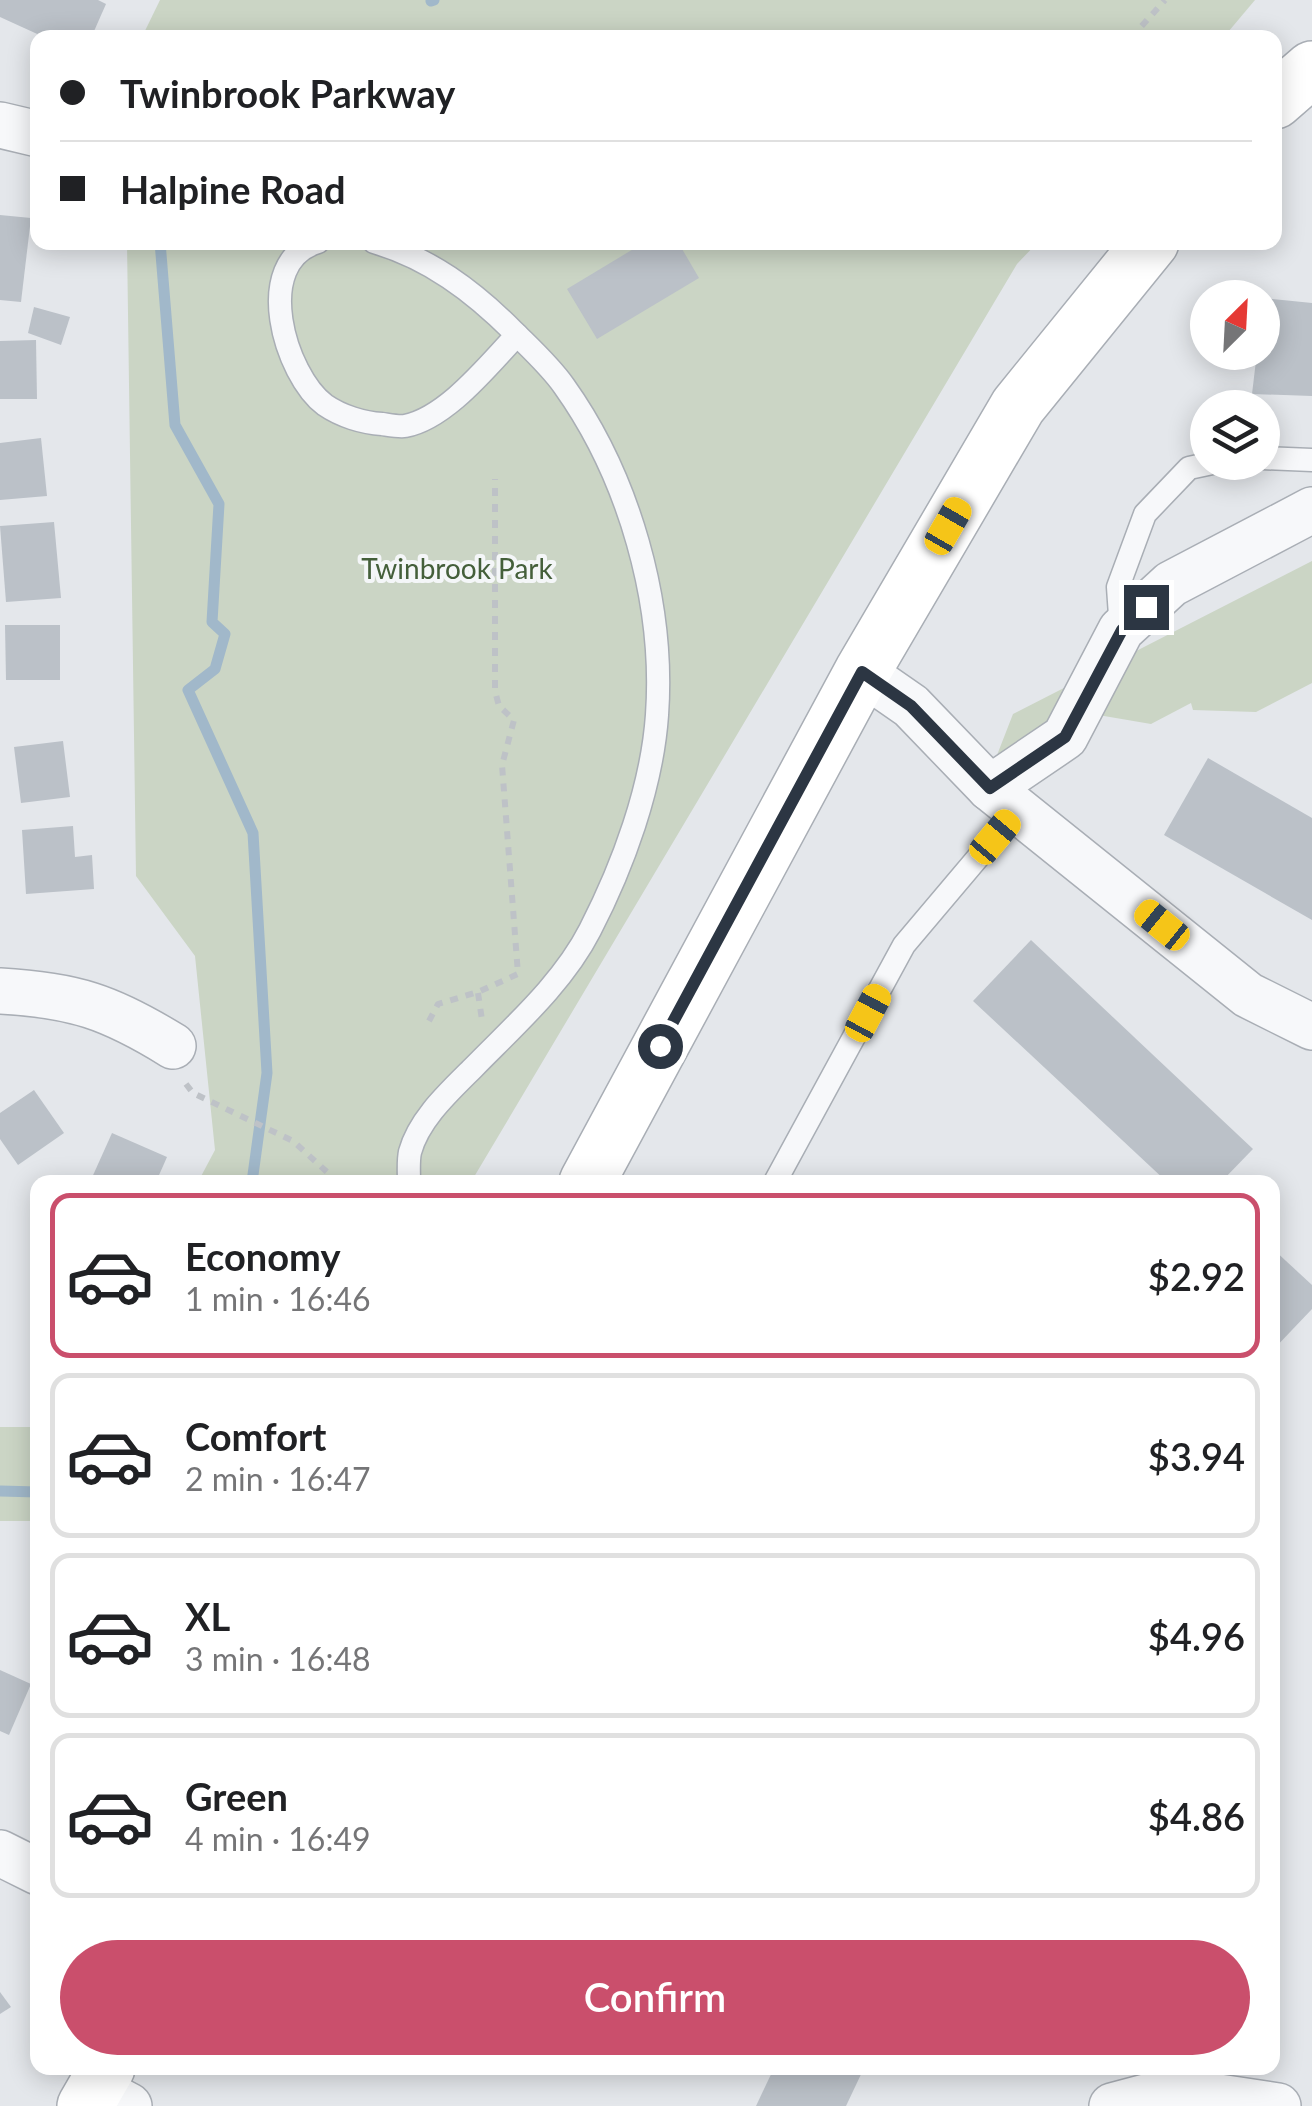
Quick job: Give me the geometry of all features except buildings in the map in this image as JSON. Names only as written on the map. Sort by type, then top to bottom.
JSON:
[{"type":"main road","points":[[1282,95],[1312,70]]},
{"type":"main road","points":[[591,1175],[862,672],[1018,406],[1144,250]]},
{"type":"street","points":[[0,124],[30,132]]},
{"type":"street","points":[[1004,799],[1065,737],[1122,630],[1171,584],[1312,510]]},
{"type":"street","points":[[862,672],[911,706],[1004,799],[1248,994],[1312,1027]]},
{"type":"street","points":[[0,991],[39,993],[85,1002],[124,1016],[173,1046]]},
{"type":"street","points":[[0,1852],[30,1868]]},
{"type":"street","points":[[1112,2106],[1172,2090],[1278,2106]]},
{"type":"lane","points":[[304,250],[283,276],[278,302],[296,366],[323,404],[346,416],[369,423],[405,426],[433,414],[468,388],[517,335]]},
{"type":"lane","points":[[394,250],[424,262],[458,283],[517,335],[562,381],[592,428],[617,484],[639,550],[655,627],[657,716],[642,794],[620,870],[588,935],[540,1000],[445,1096],[423,1125],[410,1153],[409,1175]]},
{"type":"lane","points":[[1280,459],[1312,460]]},
{"type":"lane","points":[[1122,630],[1118,587],[1145,514],[1190,468]]},
{"type":"lane","points":[[779,1175],[904,945],[1004,799]]},
{"type":"path","points":[[1138,30],[1165,0]]},
{"type":"path","points":[[429,1021],[438,1004],[518,974],[502,765],[514,720],[499,706],[495,690],[495,479]]},
{"type":"path","points":[[478,992],[482,1021]]},
{"type":"path","points":[[173,1046],[185,1083],[194,1093],[292,1142],[330,1175]]},
{"type":"green space","points":[[160,0],[1255,0],[1230,30],[145,30]]},
{"type":"green space","name":"Twinbrook Park","points":[[127,250],[1030,250],[1017,264],[475,1175],[202,1175],[215,1150],[195,956],[136,876]]},
{"type":"green space","points":[[1312,561],[1312,683],[1256,712],[1193,710],[1191,703],[1151,724],[1063,709],[992,768],[1013,714]]},
{"type":"green space","points":[[0,1427],[30,1427],[30,1521],[0,1521]]},
{"type":"waterway","points":[[161,250],[175,425],[219,504],[212,622],[225,634],[215,669],[188,690],[253,833],[267,1073],[253,1175]]},
{"type":"waterway","points":[[0,1491],[30,1492]]},
{"type":"route","points":[[660,1046],[862,672],[911,706],[990,788],[1065,737],[1122,630],[1146,607]]}]
